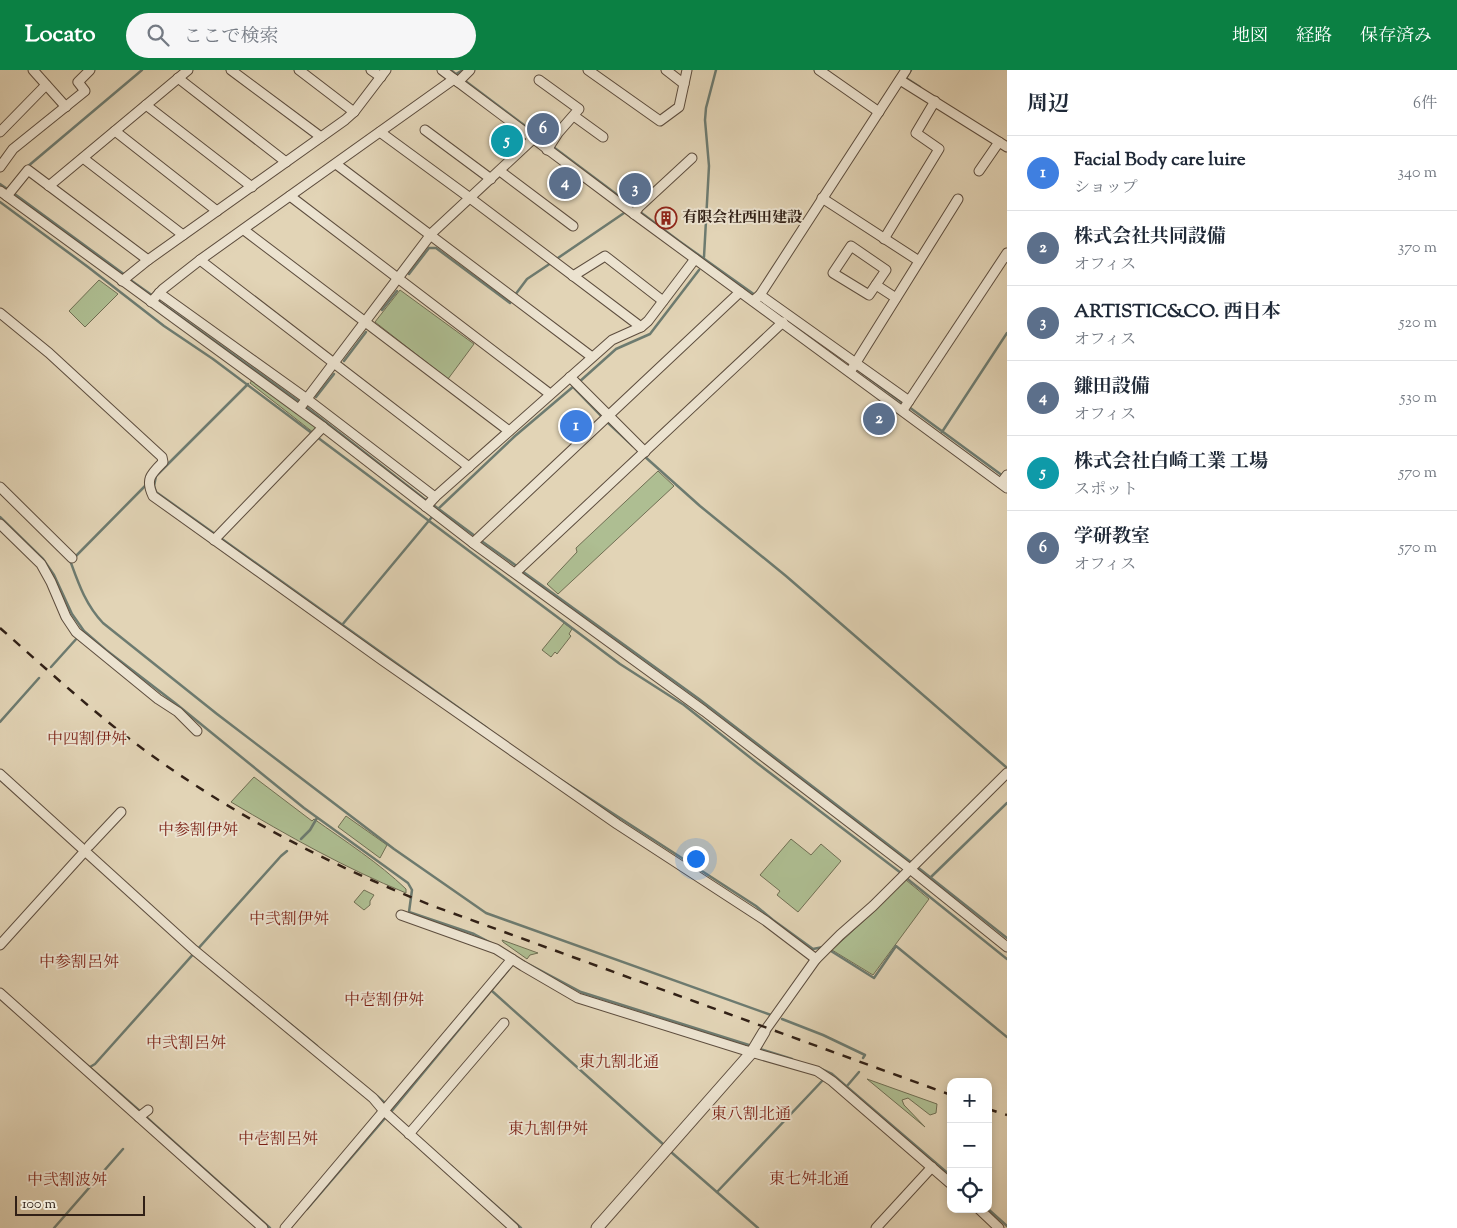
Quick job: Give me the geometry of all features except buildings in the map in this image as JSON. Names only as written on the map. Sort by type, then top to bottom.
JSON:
[{"type":"street","points":[[32,70],[66,107]]},
{"type":"street","points":[[0,167],[13,150],[85,91],[78,82],[90,70]]},
{"type":"street","points":[[49,186],[188,70]]},
{"type":"street","points":[[231,70],[321,138]]},
{"type":"street","points":[[299,70],[354,112]]},
{"type":"street","points":[[125,278],[321,138],[354,112],[383,73],[371,70]]},
{"type":"street","points":[[442,70],[461,78],[533,139],[549,146],[740,292],[757,297],[854,367],[1004,481]]},
{"type":"street","points":[[588,70],[660,121],[679,107],[687,70]]},
{"type":"street","points":[[666,70],[684,84]]},
{"type":"street","points":[[819,70],[880,112]]},
{"type":"street","points":[[757,297],[880,112],[903,73],[935,101],[1007,148]]},
{"type":"street","points":[[178,78],[286,162]]},
{"type":"street","points":[[155,298],[200,260],[380,132],[461,78]]},
{"type":"street","points":[[539,80],[579,109],[549,146]]},
{"type":"street","points":[[0,132],[46,85]]},
{"type":"street","points":[[884,239],[939,149],[916,133],[935,101]]},
{"type":"street","points":[[146,105],[252,186]]},
{"type":"street","points":[[574,116],[603,137]]},
{"type":"street","points":[[424,130],[491,179]]},
{"type":"street","points":[[114,131],[217,211]]},
{"type":"street","points":[[380,132],[641,328]]},
{"type":"street","points":[[303,404],[429,236],[533,139]]},
{"type":"street","points":[[979,171],[998,142]]},
{"type":"street","points":[[83,158],[183,235]]},
{"type":"street","points":[[636,211],[692,158]]},
{"type":"street","points":[[336,164],[429,236],[592,357]]},
{"type":"street","points":[[148,260],[28,170],[7,193],[303,404],[476,540],[704,711],[1007,947]]},
{"type":"street","points":[[500,170],[573,226]]},
{"type":"street","points":[[290,196],[550,394]]},
{"type":"street","points":[[822,198],[919,262]]},
{"type":"street","points":[[854,367],[958,198]]},
{"type":"street","points":[[244,230],[366,320],[509,431]]},
{"type":"street","points":[[851,246],[886,270],[876,285],[869,295],[833,273],[851,246]]},
{"type":"street","points":[[906,406],[1007,252]]},
{"type":"street","points":[[573,276],[605,256],[663,301]]},
{"type":"street","points":[[430,502],[550,394],[574,381],[592,357],[612,340],[641,328],[695,259]]},
{"type":"street","points":[[200,260],[469,467]]},
{"type":"street","points":[[876,285],[896,298]]},
{"type":"street","points":[[476,540],[740,292]]},
{"type":"street","points":[[757,297],[783,322],[854,367]]},
{"type":"street","points":[[0,313],[50,353],[162,457],[163,462],[150,475],[149,488],[153,496],[217,537],[382,660],[576,796],[766,921],[816,959]]},
{"type":"street","points":[[518,570],[783,322]]},
{"type":"street","points":[[574,381],[606,418],[643,453]]},
{"type":"street","points":[[303,404],[323,427],[430,502]]},
{"type":"street","points":[[217,537],[323,427]]},
{"type":"street","points":[[0,487],[72,558]]},
{"type":"street","points":[[0,524],[41,564],[66,617],[76,632],[158,699],[178,712],[197,731]]},
{"type":"street","points":[[597,1228],[754,1049],[765,1030],[816,959],[873,906],[1007,773]]},
{"type":"street","points":[[0,774],[87,849],[196,952],[373,1098],[387,1114],[411,1132],[514,1228]]},
{"type":"street","points":[[0,945],[120,812]]},
{"type":"street","points":[[401,915],[496,949],[578,998],[754,1049],[817,1071],[832,1081],[947,1180]]},
{"type":"street","points":[[285,1228],[387,1114],[515,961]]},
{"type":"street","points":[[0,993],[142,1112],[155,1127],[264,1228]]},
{"type":"street","points":[[411,1132],[504,1023]]},
{"type":"street","points":[[876,1228],[932,1167]]},
{"type":"street","points":[[983,1213],[999,1228]]},
{"type":"green space","points":[[99,280],[118,294],[85,327],[69,311]]},
{"type":"green space","points":[[400,290],[474,344],[448,379],[375,322]]},
{"type":"green space","points":[[252,380],[318,428],[314,433],[250,383]]},
{"type":"green space","points":[[658,471],[674,486],[558,594],[547,584],[577,552],[576,548]]},
{"type":"green space","points":[[564,623],[572,629],[569,634],[571,636],[557,654],[555,652],[551,657],[542,650]]},
{"type":"green space","points":[[254,777],[312,821],[314,819],[373,861],[396,879],[406,889],[406,893],[317,851],[231,802]]},
{"type":"green space","points":[[346,816],[387,845],[380,858],[338,827]]},
{"type":"green space","points":[[791,839],[811,855],[821,844],[841,861],[798,912],[777,895],[780,891],[760,875]]},
{"type":"green space","points":[[906,880],[929,899],[873,975],[832,950],[878,908]]},
{"type":"green space","points":[[364,890],[374,895],[370,905],[364,910],[354,902]]},
{"type":"green space","points":[[502,940],[538,953],[530,955],[527,959]]},
{"type":"green space","points":[[867,1079],[937,1104],[936,1113],[930,1115],[908,1098],[902,1100],[904,1105],[925,1127]]},
{"type":"waterway","points":[[27,167],[142,70]]},
{"type":"waterway","points":[[451,70],[459,77]]},
{"type":"waterway","points":[[456,74],[463,70]]},
{"type":"waterway","points":[[704,257],[709,166],[705,120],[706,108],[716,70]]},
{"type":"waterway","points":[[911,70],[906,78],[920,87]]},
{"type":"waterway","points":[[464,80],[679,241],[755,295]]},
{"type":"waterway","points":[[0,184],[125,275]]},
{"type":"waterway","points":[[0,202],[164,326],[213,359],[313,434]]},
{"type":"waterway","points":[[555,260],[624,213]]},
{"type":"waterway","points":[[409,274],[429,248],[436,248],[510,303]]},
{"type":"waterway","points":[[515,295],[527,279],[551,263]]},
{"type":"waterway","points":[[578,383],[616,349],[650,334],[699,270]]},
{"type":"waterway","points":[[129,279],[153,296]]},
{"type":"waterway","points":[[382,310],[397,291]]},
{"type":"waterway","points":[[157,300],[301,403]]},
{"type":"waterway","points":[[344,361],[366,332]]},
{"type":"waterway","points":[[942,432],[1007,333]]},
{"type":"waterway","points":[[854,367],[904,404]]},
{"type":"waterway","points":[[316,397],[334,374]]},
{"type":"waterway","points":[[248,384],[156,476],[154,486],[156,492],[487,728]]},
{"type":"waterway","points":[[437,510],[515,436],[574,386]]},
{"type":"waterway","points":[[573,387],[602,417]]},
{"type":"waterway","points":[[305,406],[427,501]]},
{"type":"waterway","points":[[909,407],[1003,476]]},
{"type":"waterway","points":[[606,421],[633,446]]},
{"type":"waterway","points":[[317,437],[620,664],[684,705],[901,873]]},
{"type":"waterway","points":[[643,455],[700,506],[786,576],[1006,767]]},
{"type":"waterway","points":[[146,485],[71,563],[80,587],[103,623],[217,714],[394,849],[486,913],[771,1015]]},
{"type":"waterway","points":[[432,504],[475,536]]},
{"type":"waterway","points":[[0,517],[43,559],[54,575],[72,614],[84,631],[304,808],[408,883],[412,890],[409,912],[474,934],[493,944]]},
{"type":"waterway","points":[[342,625],[432,517]]},
{"type":"waterway","points":[[480,540],[518,567]]},
{"type":"waterway","points":[[522,571],[699,699],[912,863]]},
{"type":"waterway","points":[[51,667],[78,637]]},
{"type":"waterway","points":[[0,722],[39,678]]},
{"type":"waterway","points":[[555,776],[756,906],[813,949],[823,947]]},
{"type":"waterway","points":[[931,877],[1007,803]]},
{"type":"waterway","points":[[301,839],[310,830],[317,818]]},
{"type":"waterway","points":[[90,1067],[95,1064],[287,851]]},
{"type":"waterway","points":[[916,866],[1007,938]]},
{"type":"waterway","points":[[905,877],[1007,959]]},
{"type":"waterway","points":[[831,951],[874,978],[896,946],[1007,1037]]},
{"type":"waterway","points":[[519,959],[581,992],[752,1046]]},
{"type":"waterway","points":[[390,1113],[514,963]]},
{"type":"waterway","points":[[492,991],[664,1145]]},
{"type":"waterway","points":[[267,1005],[317,1046]]},
{"type":"waterway","points":[[782,1019],[823,1035],[865,1055],[863,1058]]},
{"type":"waterway","points":[[64,1045],[141,1112]]},
{"type":"waterway","points":[[757,1048],[792,1059]]},
{"type":"waterway","points":[[819,1068],[832,1074],[947,1173]]},
{"type":"waterway","points":[[847,1086],[859,1072]]},
{"type":"waterway","points":[[717,1192],[823,1080]]},
{"type":"waterway","points":[[377,1096],[386,1104]]},
{"type":"waterway","points":[[145,1116],[270,1228]]},
{"type":"waterway","points":[[307,1209],[386,1117]]},
{"type":"waterway","points":[[54,1228],[123,1149]]},
{"type":"waterway","points":[[671,1152],[758,1228]]},
{"type":"waterway","points":[[451,1166],[521,1228]]},
{"type":"waterway","points":[[992,1213],[1007,1226]]},
{"type":"railway","points":[[0,628],[94,711],[154,757],[221,801],[324,858],[433,906],[947,1094]]},
{"type":"railway","points":[[992,1110],[1007,1115]]},
{"type":"place","name":"学研教室","points":[[543,129]]},
{"type":"place","name":"株式会社白崎工業 工場","points":[[507,141]]},
{"type":"place","name":"鎌田設備","points":[[565,183]]},
{"type":"place","name":"ARTISTIC&CO. 西日本","points":[[635,189]]},
{"type":"place","name":"有限会社西田建設","points":[[666,218]]},
{"type":"place","name":"株式会社共同設備","points":[[879,419]]},
{"type":"place","name":"Facial Body care luire","points":[[576,426]]},
{"type":"district","name":"中四割伊舛","points":[[87,740]]},
{"type":"district","name":"中参割伊舛","points":[[198,831]]},
{"type":"district","name":"中弐割伊舛","points":[[289,920]]},
{"type":"district","name":"中参割呂舛","points":[[79,963]]},
{"type":"district","name":"中壱割伊舛","points":[[384,1001]]},
{"type":"district","name":"中弐割呂舛","points":[[186,1044]]},
{"type":"district","name":"東九割北通","points":[[619,1063]]},
{"type":"district","name":"東八割北通","points":[[751,1115]]},
{"type":"district","name":"東九割伊舛","points":[[548,1130]]},
{"type":"district","name":"中壱割呂舛","points":[[278,1140]]},
{"type":"district","name":"東七舛北通","points":[[809,1180]]},
{"type":"district","name":"中弐割波舛","points":[[67,1181]]}]
